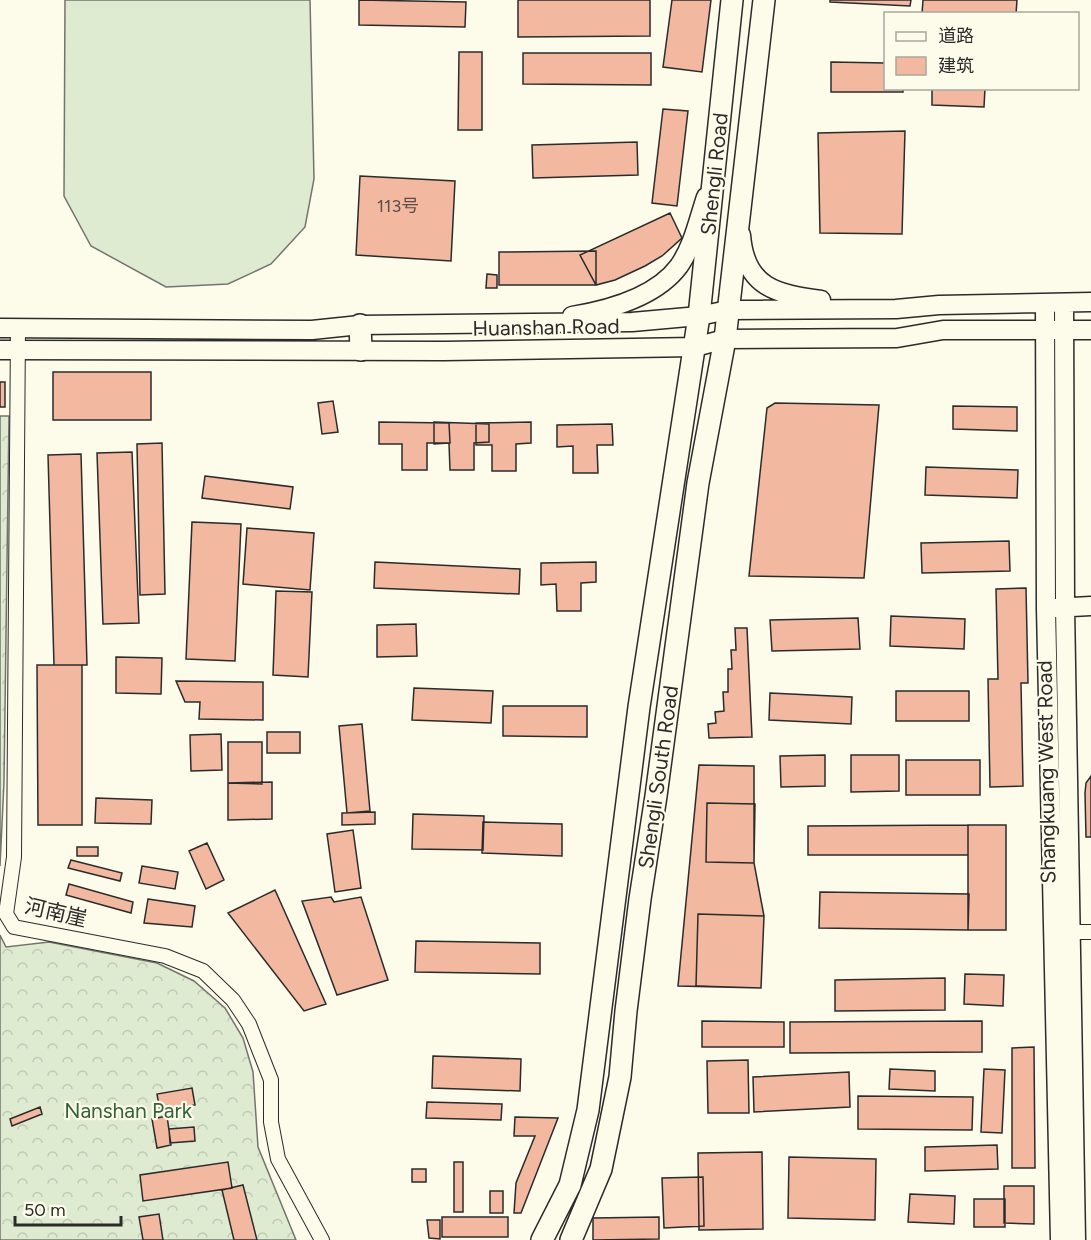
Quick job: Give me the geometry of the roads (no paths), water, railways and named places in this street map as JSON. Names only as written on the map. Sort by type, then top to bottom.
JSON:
[{"type":"main road","name":"Shengli Road","points":[[695,347],[732,0]]},
{"type":"main road","name":"Shengli Road","points":[[728,310],[764,0]]},
{"type":"main road","points":[[521,323],[576,315],[622,303],[658,286],[678,267],[692,242],[715,167]]},
{"type":"main road","points":[[739,219],[745,262],[752,273],[766,286],[786,295],[879,309]]},
{"type":"main road","name":"Huanshan Road","points":[[9,328],[312,330],[360,325],[632,322],[699,316],[728,310],[879,309],[939,305],[1091,302]]},
{"type":"main road","name":"Shangkuang West Road","points":[[1045,303],[1046,609],[1060,1240]]},
{"type":"main road","name":"Shangkuang West Road","points":[[1064,303],[1065,607],[1076,1240]]},
{"type":"main road","name":"Shengli South Road","points":[[571,1240],[601,1169],[620,1077],[639,910],[698,483],[728,310]]},
{"type":"main road","points":[[360,325],[361,351]]},
{"type":"main road","name":"Huanshan Road","points":[[9,350],[361,351],[695,347],[724,339],[897,338],[943,330],[1091,330]]},
{"type":"main road","name":"Shengli South Road","points":[[542,1240],[570,1185],[588,1110],[639,707],[695,347]]},
{"type":"main road","points":[[1046,609],[1091,606]]},
{"type":"street","name":"河南崖","points":[[9,328],[14,857],[6,914],[14,927],[165,956],[203,971],[233,1000],[249,1024],[272,1080],[271,1122],[278,1159],[322,1240]]},
{"type":"street","points":[[1072,932],[1091,932]]},
{"type":"park label","name":"Nanshan Park","points":[[128,1110]]}]
